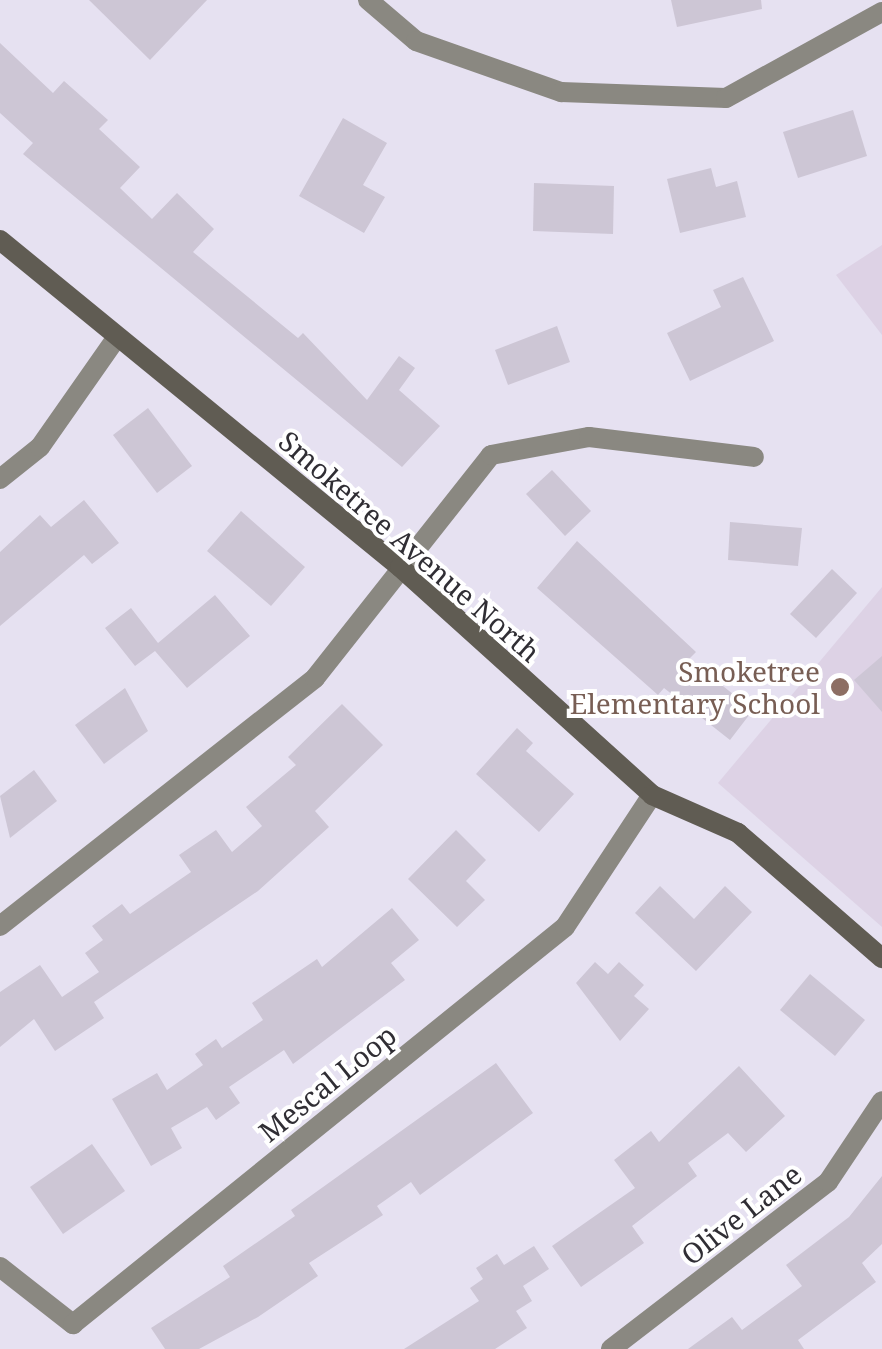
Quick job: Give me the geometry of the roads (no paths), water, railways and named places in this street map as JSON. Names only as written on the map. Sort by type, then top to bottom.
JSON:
[{"type":"street","points":[[368,0],[416,41],[561,92],[726,98],[882,12]]},
{"type":"street","name":"Smoketree Avenue North","points":[[0,240],[400,567],[652,795],[738,833],[882,958]]},
{"type":"street","points":[[0,478],[40,447],[117,336]]},
{"type":"street","points":[[0,926],[315,678],[491,455],[589,438],[754,456]]},
{"type":"street","name":"Mescal Loop","points":[[0,1267],[72,1324],[565,927],[652,795]]},
{"type":"street","name":"Olive Lane","points":[[612,1349],[828,1182],[882,1101]]},
{"type":"place","name":"Smoketree Elementary School","points":[[840,687]]}]
